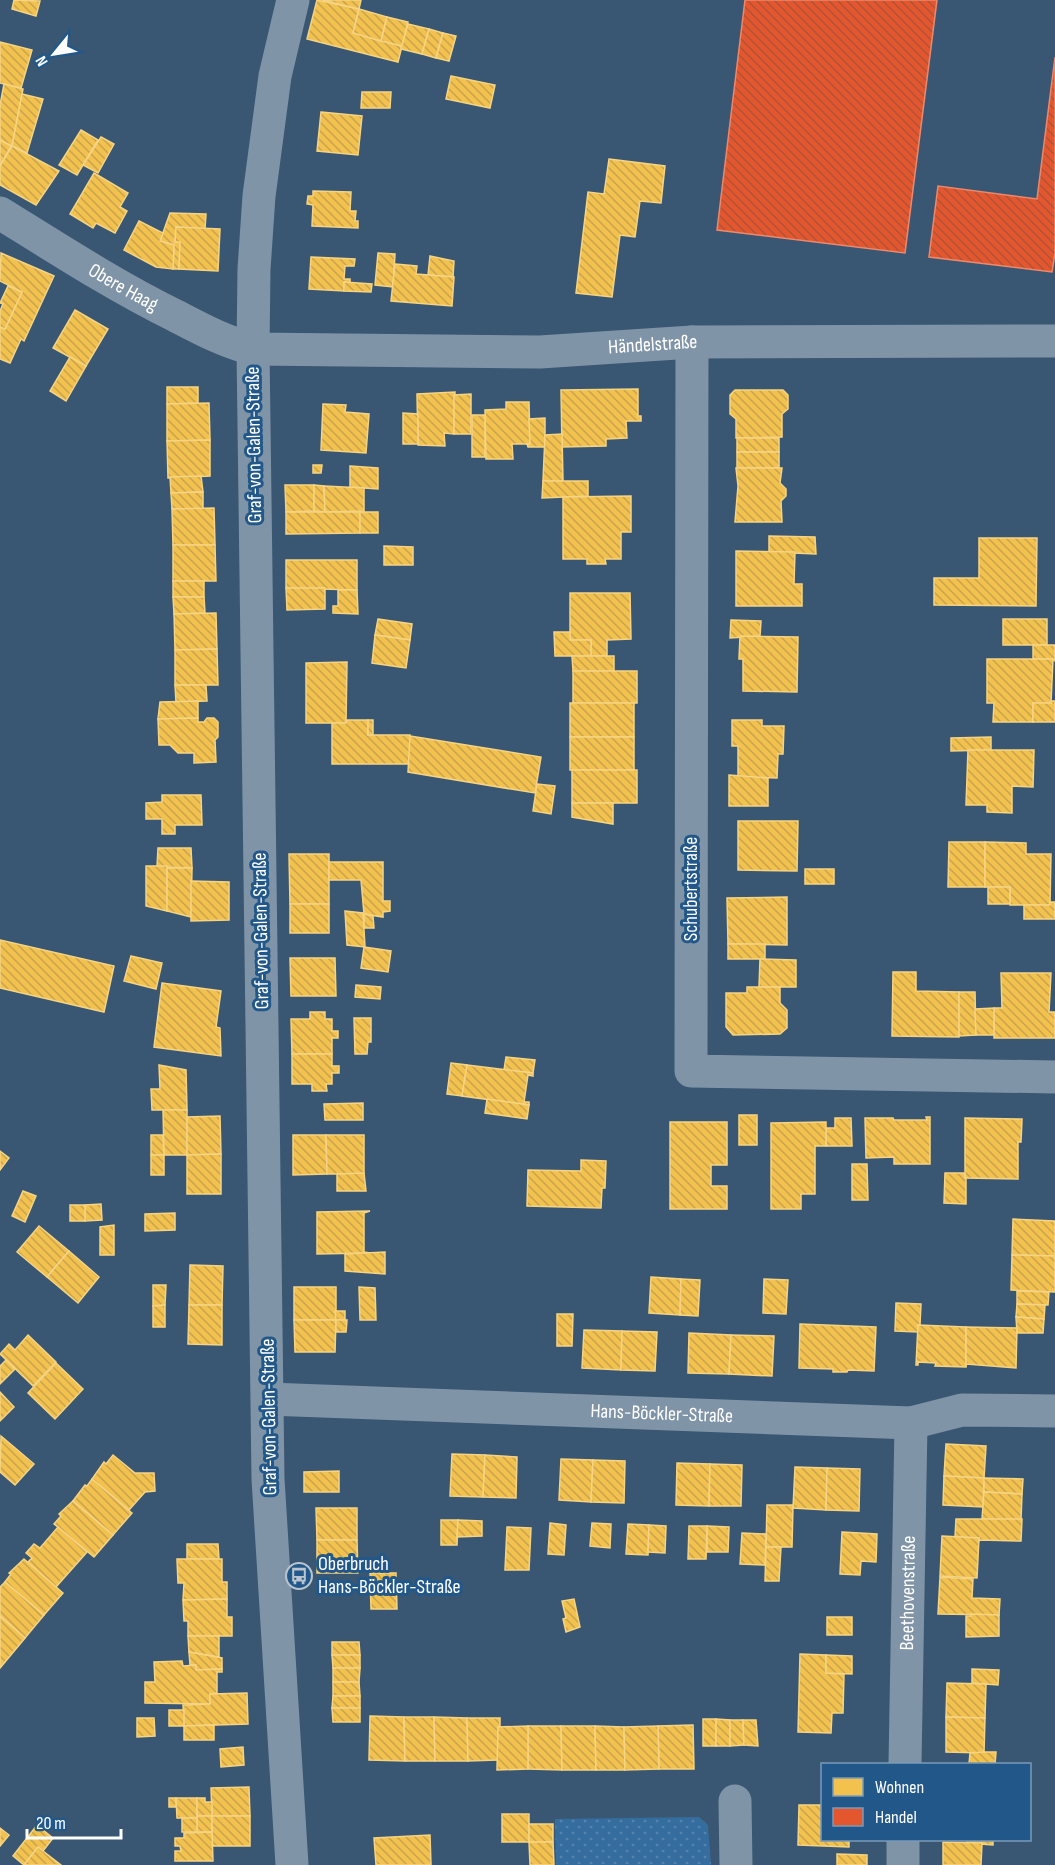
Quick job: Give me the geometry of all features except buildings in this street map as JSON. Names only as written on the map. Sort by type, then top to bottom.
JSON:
[{"type":"street","name":"Graf-von-Galen-Straße","points":[[291,1865],[268,1479],[253,349],[254,269],[259,195],[275,76],[293,0]]},
{"type":"street","name":"Obere Haag","points":[[0,213],[125,290],[213,335],[253,349]]},
{"type":"street","name":"Händelstraße","points":[[253,349],[540,352],[692,342],[1055,340]]},
{"type":"street","name":"Schubertstraße","points":[[692,342],[691,1071],[1055,1077]]},
{"type":"street","name":"Hans-Böckler-Straße","points":[[268,1399],[911,1423],[962,1410],[1055,1411]]},
{"type":"street","name":"Beethovenstraße","points":[[905,1763],[911,1423]]},
{"type":"street","points":[[735,1801],[736,1865]]},
{"type":"street","points":[[903,1841],[903,1865]]},
{"type":"shaded area","points":[[699,1817],[708,1825],[711,1865],[556,1865],[555,1819]]},
{"type":"place","name":"Oberbruch Hans-Böckler-Straße","points":[[299,1576]]}]
